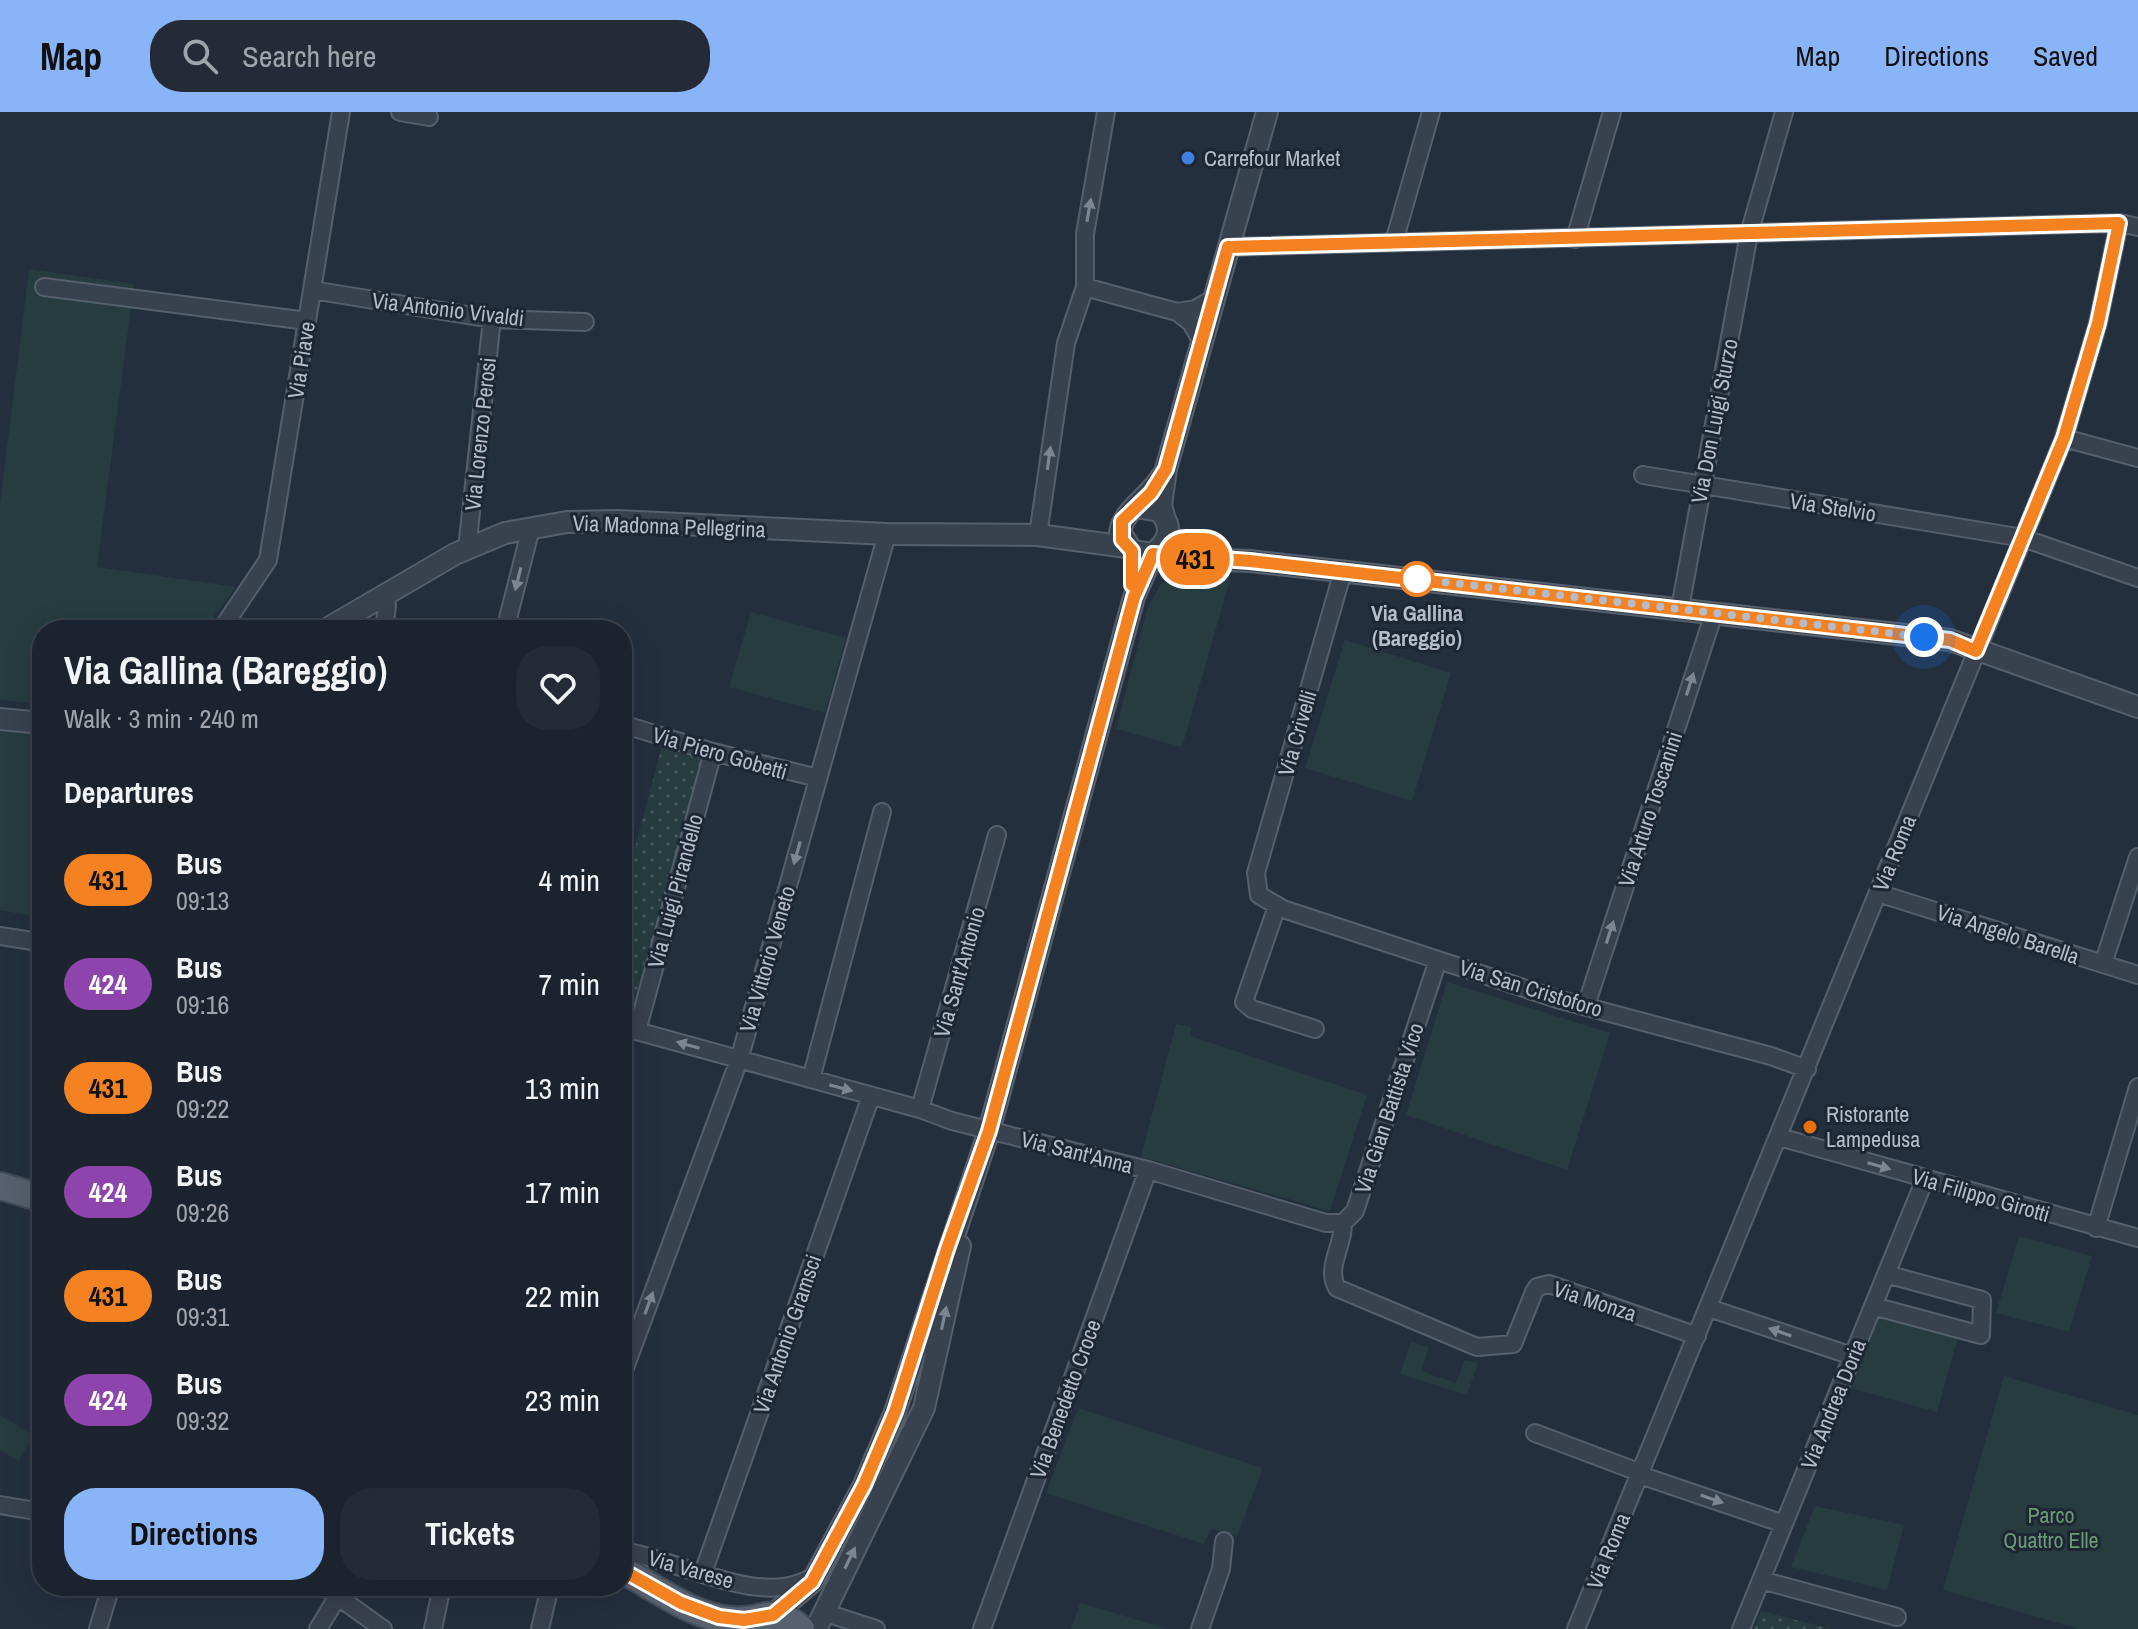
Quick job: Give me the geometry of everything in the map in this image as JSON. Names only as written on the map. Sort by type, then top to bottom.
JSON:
[{"type":"main road","points":[[0,1186],[32,1195]]},
{"type":"main road","points":[[632,1562],[634,1581],[697,1629]]},
{"type":"main road","points":[[634,1581],[701,1611],[735,1620],[757,1614],[785,1618],[801,1629]]},
{"type":"street","name":"Via Piave","points":[[228,620],[268,560],[341,112]]},
{"type":"street","points":[[400,112],[429,117]]},
{"type":"street","points":[[1038,535],[1066,343],[1085,287],[1085,234],[1106,112]]},
{"type":"street","points":[[1206,559],[1180,542],[1166,520],[1161,505],[1166,469],[1267,112]]},
{"type":"street","points":[[1394,242],[1431,112]]},
{"type":"street","points":[[1575,239],[1612,112]]},
{"type":"street","name":"Via Don Luigi Sturzo","points":[[1680,608],[1749,234],[1784,112]]},
{"type":"street","points":[[1228,247],[2119,223],[2138,227]]},
{"type":"street","name":"Via Roma","points":[[1576,1629],[2064,438],[2098,323],[2119,223]]},
{"type":"street","points":[[44,287],[307,321]]},
{"type":"street","points":[[1085,287],[1177,312],[1191,323],[1201,340]]},
{"type":"street","name":"Via Antonio Vivaldi","points":[[312,290],[492,319],[585,322]]},
{"type":"street","points":[[1177,312],[1195,309],[1213,299]]},
{"type":"street","name":"Via Lorenzo Perosi","points":[[467,549],[492,319]]},
{"type":"street","points":[[2064,438],[2138,458]]},
{"type":"street","points":[[1134,597],[1129,549],[1120,532],[1129,514],[1166,469]]},
{"type":"street","name":"Via Stelvio","points":[[1643,475],[2023,538],[2138,578]]},
{"type":"street","points":[[757,1614],[799,1596],[819,1569],[864,1485],[895,1412],[989,1131],[1134,597],[1155,553],[1167,538],[1166,520],[1152,508],[1129,514]]},
{"type":"street","name":"Via Madonna Pellegrina","points":[[1085,539],[1108,534],[1129,514]]},
{"type":"street","name":"Via Madonna Pellegrina","points":[[341,620],[467,549],[531,528],[567,522],[617,521],[887,534],[1038,535],[1085,539],[1129,549]]},
{"type":"street","points":[[508,620],[531,528]]},
{"type":"street","name":"Via Vittorio Veneto","points":[[632,1349],[739,1060],[887,534]]},
{"type":"street","points":[[1129,549],[1173,558],[1343,571],[1950,640],[2138,707]]},
{"type":"street","name":"Via Crivelli","points":[[1259,895],[1256,873],[1343,571]]},
{"type":"street","points":[[384,594],[387,606],[385,620]]},
{"type":"street","name":"Via Piave","points":[[238,620],[241,600]]},
{"type":"street","name":"Via Arturo Toscanini","points":[[1586,1006],[1714,613]]},
{"type":"street","points":[[0,719],[32,722]]},
{"type":"street","name":"Via Piero Gobetti","points":[[632,727],[810,779],[818,778]]},
{"type":"street","name":"Via Luigi Pirandello","points":[[632,1019],[713,752]]},
{"type":"street","points":[[811,1079],[882,812]]},
{"type":"street","name":"Via Sant'Antonio","points":[[920,1109],[997,835]]},
{"type":"street","points":[[2103,964],[2138,857]]},
{"type":"street","name":"Via Angelo Barella","points":[[1878,893],[2138,975]]},
{"type":"street","name":"Via San Cristoforo","points":[[1259,895],[1277,906],[1438,960],[1807,1069]]},
{"type":"street","points":[[1277,906],[1244,1002],[1252,1009],[1315,1029]]},
{"type":"street","points":[[0,936],[32,941]]},
{"type":"street","name":"Via Gian Battista Vico","points":[[1346,1295],[1337,1288],[1331,1274],[1343,1234],[1343,1223],[1355,1211],[1438,960]]},
{"type":"street","name":"Via Sant'Anna","points":[[632,1030],[989,1131],[1148,1170],[1326,1223],[1343,1223]]},
{"type":"street","points":[[2096,1228],[2138,1087]]},
{"type":"street","name":"Via Antonio Gramsci","points":[[703,1573],[871,1096]]},
{"type":"street","name":"Via Filippo Girotti","points":[[1779,1137],[2138,1238]]},
{"type":"street","name":"Via Benedetto Croce","points":[[982,1629],[1148,1170]]},
{"type":"street","name":"Via Andrea Doria","points":[[1741,1629],[1925,1179]]},
{"type":"street","points":[[876,1629],[820,1620],[924,1408],[968,1195]]},
{"type":"street","points":[[1873,1306],[1981,1335],[1982,1300],[1886,1274]]},
{"type":"street","name":"Via Monza","points":[[1346,1295],[1485,1348],[1513,1344],[1534,1292],[1537,1287],[1549,1284],[1697,1336]]},
{"type":"street","points":[[1709,1308],[1852,1356]]},
{"type":"street","points":[[1535,1433],[1640,1474],[1784,1524]]},
{"type":"street","points":[[0,1505],[32,1510]]},
{"type":"street","points":[[1200,1629],[1221,1569],[1224,1541]]},
{"type":"street","name":"Via Varese","points":[[632,1562],[703,1573],[757,1614],[819,1569]]},
{"type":"street","points":[[1761,1580],[1897,1617]]},
{"type":"street","points":[[98,1629],[108,1596]]},
{"type":"street","points":[[318,1629],[338,1596],[383,1629]]},
{"type":"street","points":[[433,1629],[440,1596]]},
{"type":"street","points":[[540,1629],[548,1596]]},
{"type":"street","points":[[356,1629],[359,1611]]},
{"type":"green space","points":[[29,269],[134,284],[97,567],[236,587],[211,620],[32,620],[32,703],[0,700],[0,504]]},
{"type":"green space","points":[[1179,574],[1230,579],[1182,747],[1116,729],[1148,606],[1161,584]]},
{"type":"green space","points":[[751,612],[846,638],[825,713],[729,687]]},
{"type":"green space","points":[[1345,640],[1451,673],[1412,801],[1305,768]]},
{"type":"green space","points":[[0,728],[32,732],[32,916],[0,910]]},
{"type":"green space","points":[[663,742],[709,756],[634,1021],[632,1020],[632,858]]},
{"type":"green space","points":[[1447,982],[1610,1033],[1567,1170],[1406,1115]]},
{"type":"green space","points":[[1176,1024],[1192,1027],[1190,1036],[1367,1095],[1330,1211],[1141,1157]]},
{"type":"green space","points":[[2019,1236],[2092,1256],[2069,1332],[1996,1313]]},
{"type":"green space","points":[[1880,1314],[1959,1334],[1937,1412],[1850,1388]]},
{"type":"green space","points":[[1411,1342],[1429,1347],[1421,1371],[1456,1383],[1465,1360],[1478,1363],[1467,1395],[1400,1374]]},
{"type":"green space","name":"Parco Quattro Elle","points":[[2004,1376],[2138,1415],[2138,1629],[2079,1629],[1943,1590]]},
{"type":"green space","points":[[1078,1408],[1263,1468],[1237,1536],[1211,1529],[1204,1544],[1046,1493]]},
{"type":"green space","points":[[0,1415],[32,1435],[18,1461],[0,1450]]},
{"type":"green space","points":[[1815,1506],[1904,1525],[1887,1590],[1791,1567]]},
{"type":"green space","points":[[1080,1603],[1169,1629],[1071,1629]]},
{"type":"green space","points":[[1761,1611],[1831,1629],[1754,1629]]},
{"type":"bus line","name":"431","points":[[632,1575],[681,1603],[719,1617],[744,1620],[773,1615],[812,1582],[864,1485],[913,1362],[947,1249],[989,1131],[1134,597],[1144,568],[1153,554],[1156,552],[1173,558],[1250,561],[1680,608],[1950,640],[1976,651],[2064,438],[2098,323],[2119,223],[1228,247],[1166,469],[1151,493],[1122,521],[1122,540],[1132,551],[1132,585]]},
{"type":"place","name":"Carrefour Market","points":[[1188,158]]},
{"type":"place","name":"Via Gallina (Bareggio)","points":[[1417,579]]},
{"type":"place","name":"Ristorante Lampedusa","points":[[1810,1127]]},
{"type":"route","points":[[1417,579],[1924,637]]}]
